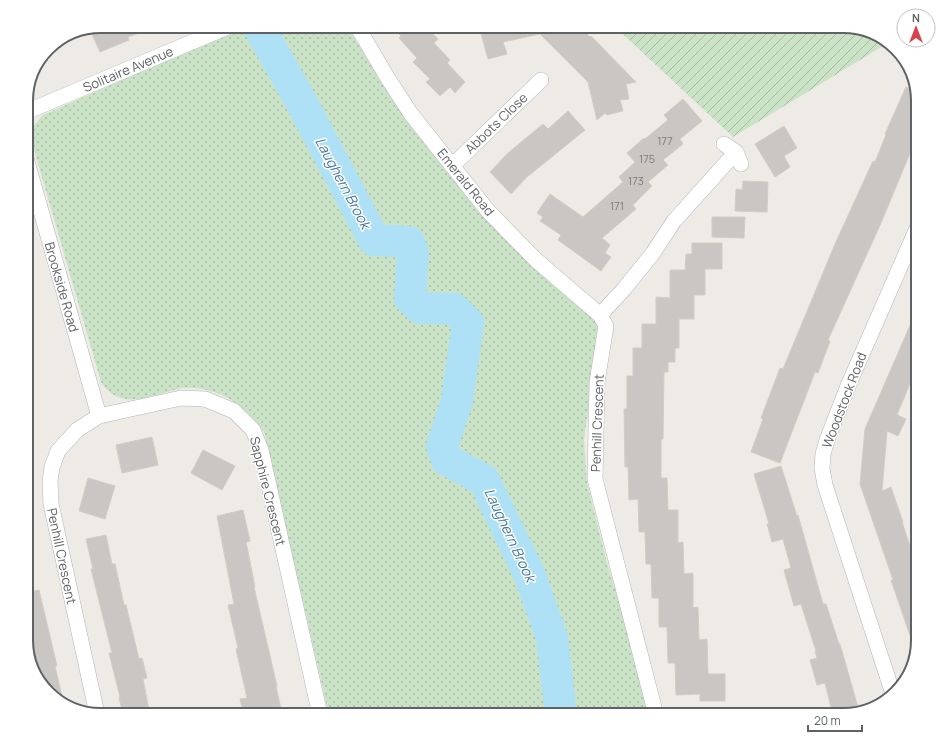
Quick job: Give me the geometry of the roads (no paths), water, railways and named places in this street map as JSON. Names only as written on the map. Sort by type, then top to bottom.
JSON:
[{"type":"street","name":"Solitaire Avenue","points":[[33,109],[213,33]]},
{"type":"street","name":"Emerald Road","points":[[361,33],[387,77],[412,114],[488,210],[536,260],[600,315]]},
{"type":"street","name":"Abbots Close","points":[[452,166],[541,80]]},
{"type":"street","points":[[600,315],[624,290],[653,253],[674,221],[733,153]]},
{"type":"street","name":"Brookside Road","points":[[33,183],[98,416]]},
{"type":"street","name":"Woodstock Road","points":[[891,688],[825,485],[822,468],[823,454],[827,440],[848,386],[911,242]]},
{"type":"street","name":"Penhill Crescent","points":[[600,315],[606,326],[597,382],[596,479],[654,708]]},
{"type":"street","name":"Sapphire Crescent","points":[[98,416],[180,398],[205,399],[234,411],[253,430],[261,450],[318,708]]},
{"type":"street","name":"Penhill Crescent","points":[[95,708],[51,504],[50,481],[52,467],[58,452],[77,430],[98,416]]},
{"type":"waterway","name":"Laughern Brook","points":[[262,33],[303,105],[374,240],[409,242],[413,254],[410,298],[420,308],[454,309],[468,323],[457,401],[442,446],[447,460],[484,480],[530,576],[552,638],[560,708]]}]
